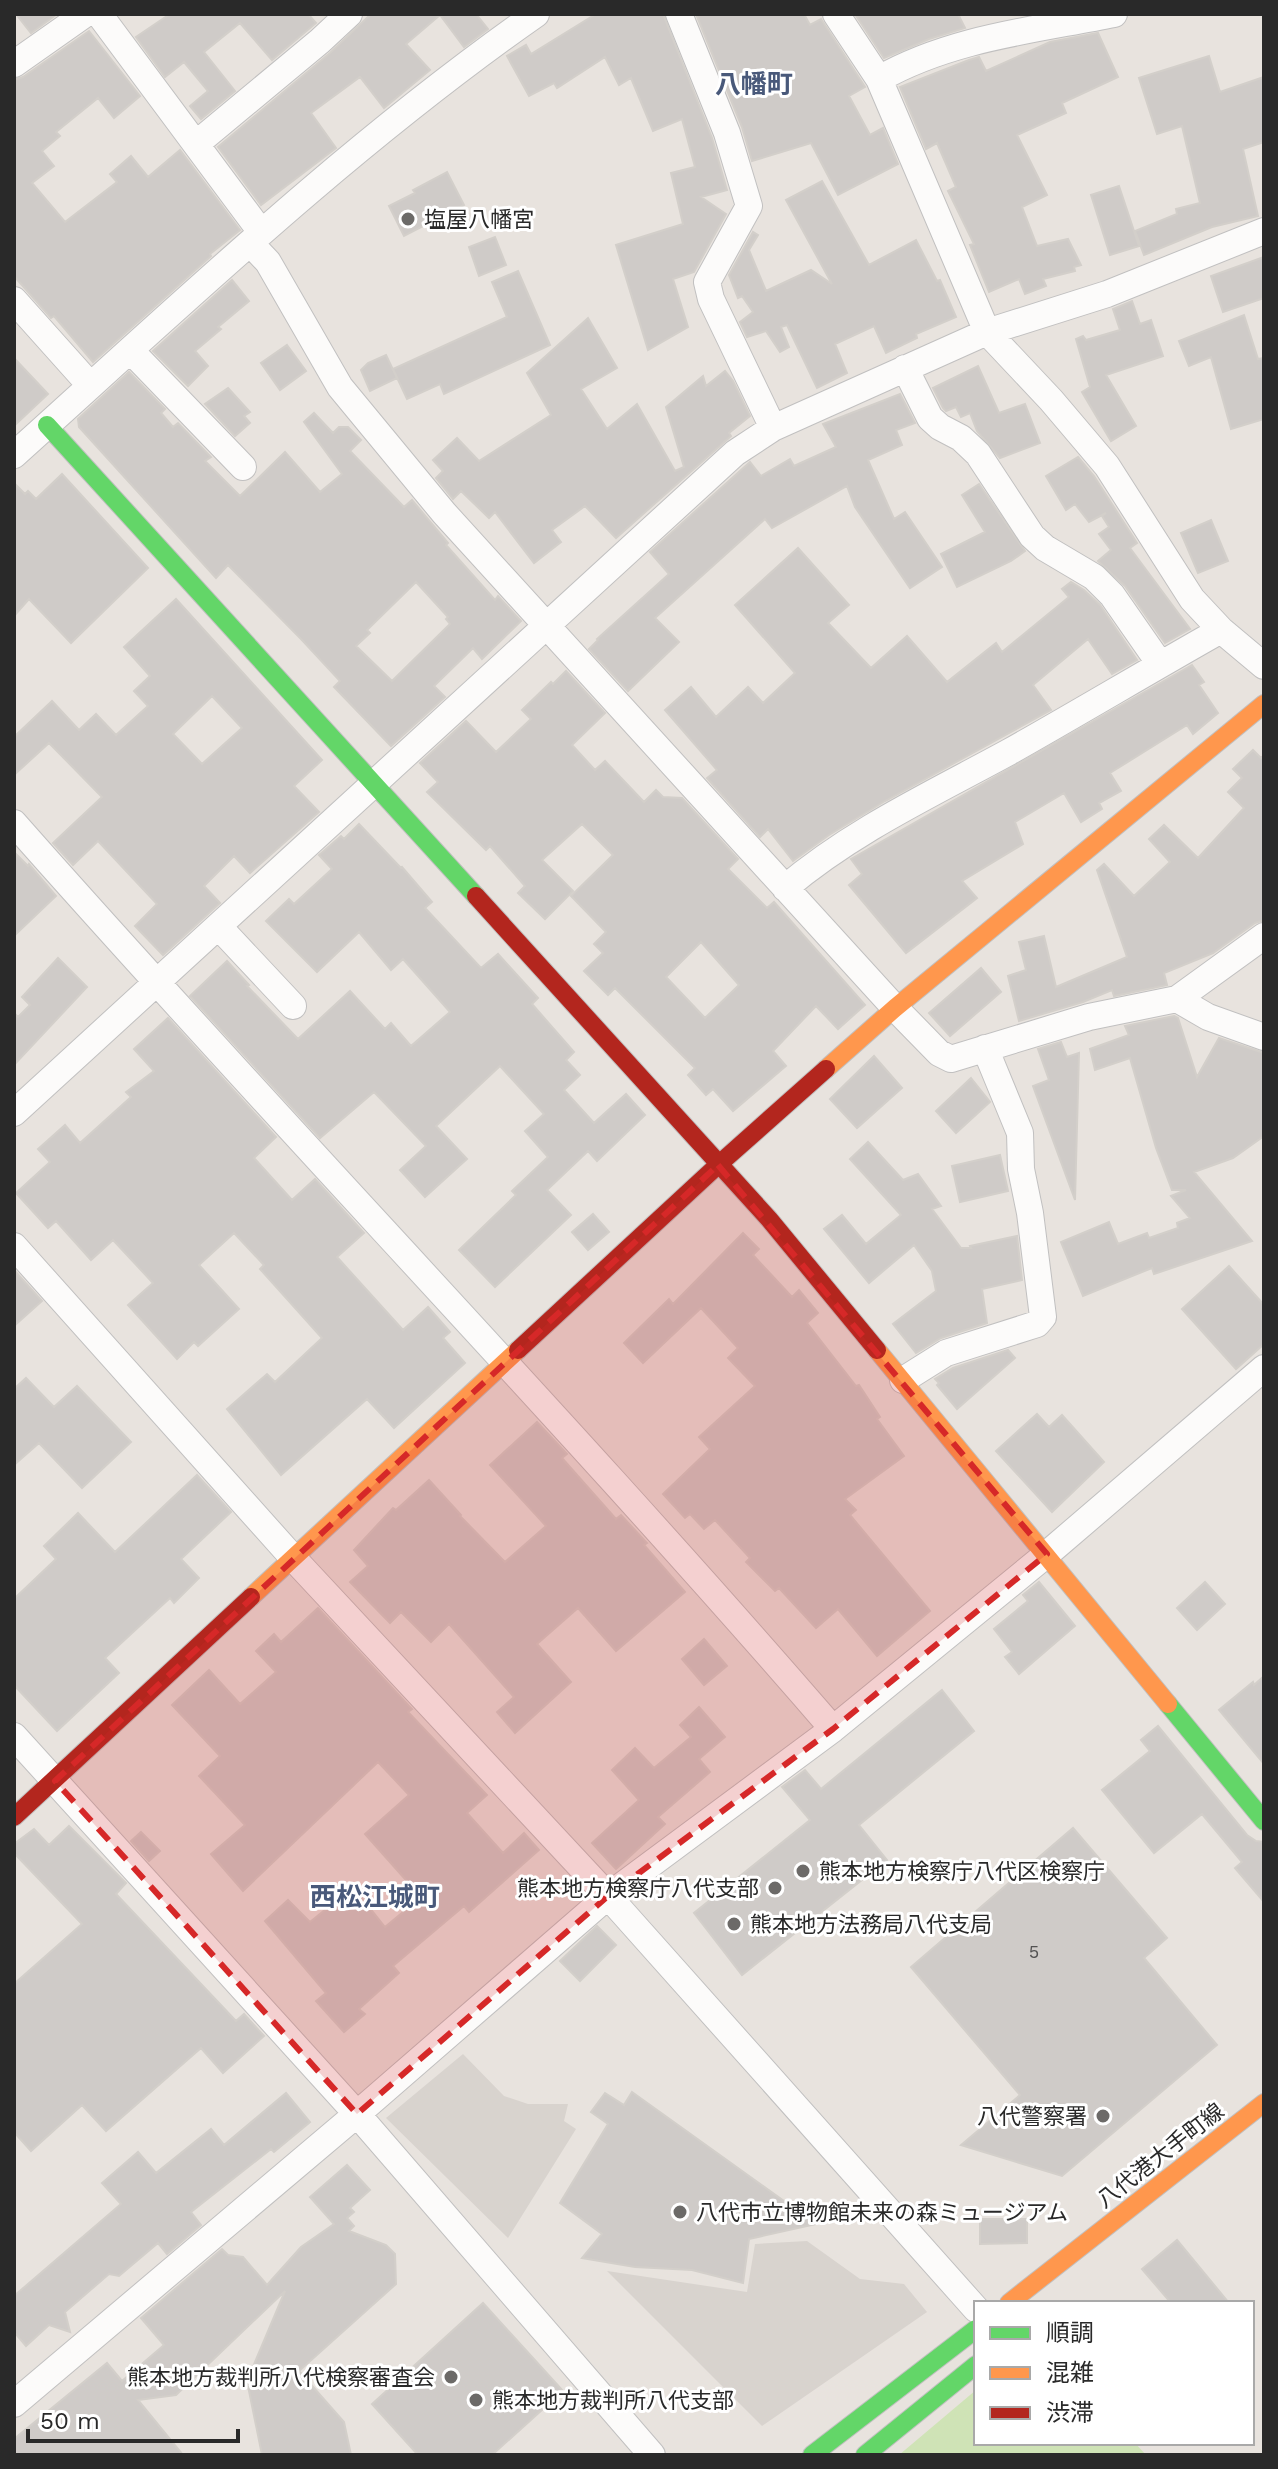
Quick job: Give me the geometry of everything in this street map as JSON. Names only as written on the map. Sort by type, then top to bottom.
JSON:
[{"type":"street","points":[[14,64],[85,14]]},
{"type":"street","points":[[99,14],[196,144],[256,237],[340,387],[444,513],[939,1053],[951,1059],[1089,1017],[1177,999],[1264,936]]},
{"type":"street","points":[[196,144],[349,14]]},
{"type":"street","points":[[14,455],[256,237],[392,122],[536,14]]},
{"type":"street","points":[[679,14],[727,133],[749,206],[707,282],[711,299],[773,428]]},
{"type":"street","points":[[836,14],[879,79],[987,332],[1107,466],[1192,599],[1221,630],[1264,666]]},
{"type":"street","points":[[879,79],[911,61],[946,49],[1114,14]]},
{"type":"street","points":[[14,1113],[735,453],[773,428],[987,332],[1107,294],[1264,231]]},
{"type":"street","points":[[14,300],[90,385]]},
{"type":"street","points":[[131,351],[243,467]]},
{"type":"street","points":[[905,368],[930,418],[961,438],[978,454],[1032,536],[1045,548],[1094,577],[1112,595],[1160,664]]},
{"type":"street","points":[[47,425],[769,1219],[1264,1821]]},
{"type":"street","points":[[785,888],[819,859],[861,833],[1221,630]]},
{"type":"street","points":[[14,1817],[718,1165],[895,1008],[1264,704]]},
{"type":"street","points":[[14,823],[155,983],[735,1616],[833,1729]]},
{"type":"street","points":[[219,927],[293,1006]]},
{"type":"street","points":[[1177,999],[1208,1017],[1264,1037]]},
{"type":"street","points":[[903,1380],[946,1353],[1037,1324],[1043,1317],[1033,1228],[1021,1169],[1020,1133],[985,1048]]},
{"type":"street","points":[[14,1246],[294,1559],[608,1896],[974,2307]]},
{"type":"street","points":[[14,2404],[357,2114],[608,1896],[833,1729],[1047,1554],[1264,1368]]},
{"type":"street","points":[[14,1736],[357,2114],[652,2455]]},
{"type":"street","name":"八代港大手町線","points":[[1012,2301],[1264,2103]]},
{"type":"street","points":[[812,2455],[974,2331]]},
{"type":"street","points":[[865,2455],[974,2367]]},
{"type":"highlighted area","points":[[718,1165],[1047,1554],[833,1729],[608,1896],[357,2114],[55,1781]]},
{"type":"green space","points":[[974,2392],[974,2445],[1137,2445],[1146,2455],[899,2455]]},
{"type":"shaded area","points":[[463,2054],[504,2096],[528,2104],[568,2104],[564,2121],[576,2129],[508,2238],[386,2118]]},
{"type":"shaded area","points":[[807,2241],[860,2279],[904,2284],[927,2312],[762,2426],[607,2271],[747,2292],[755,2244]]},
{"type":"building","points":[[16,14],[57,14],[31,33]]},
{"type":"building","points":[[170,14],[308,14],[316,23],[272,60],[240,23],[204,52],[235,91],[201,119],[190,106],[208,91],[184,62],[165,77],[136,37]]},
{"type":"building","points":[[371,14],[476,14],[488,29],[464,47],[440,15],[406,44],[430,70],[384,108],[360,77],[311,113],[336,148],[261,205],[218,147],[330,53]]},
{"type":"building","points":[[596,14],[663,14],[712,138],[727,190],[701,197],[726,214],[694,272],[673,279],[688,327],[648,350],[616,245],[683,224],[671,173],[695,167],[682,119],[653,131],[631,78],[619,85],[605,57],[557,88],[554,83],[529,96],[507,56],[526,45],[531,54]]},
{"type":"building","points":[[696,14],[804,14],[810,25],[821,19],[865,87],[849,96],[870,135],[883,128],[898,164],[838,195],[811,143],[752,161],[742,127]]},
{"type":"building","points":[[855,14],[958,14],[965,28],[884,58]]},
{"type":"building","points":[[89,31],[140,96],[114,118],[98,98],[56,132],[60,136],[42,151],[54,166],[32,183],[65,222],[117,182],[110,174],[131,156],[148,177],[180,150],[240,230],[93,362],[14,276],[14,80],[23,77]]},
{"type":"building","points":[[1098,33],[1118,77],[1062,103],[1066,113],[1017,135],[1047,195],[1022,207],[1037,246],[1068,239],[1081,265],[1074,267],[1075,271],[1043,279],[1046,286],[1025,294],[1019,279],[989,292],[970,245],[974,244],[948,191],[956,187],[937,143],[926,149],[900,87],[979,57],[986,71],[1050,42]]},
{"type":"building","points":[[1209,56],[1220,92],[1264,77],[1264,142],[1243,149],[1258,216],[1212,227],[1144,255],[1135,231],[1177,214],[1176,209],[1200,203],[1182,126],[1157,134],[1139,78]]},
{"type":"building","points":[[447,172],[464,205],[404,236],[389,206]]},
{"type":"building","points":[[822,181],[869,265],[916,240],[937,281],[940,280],[956,317],[916,334],[917,338],[886,353],[874,326],[835,344],[847,373],[817,388],[787,325],[781,327],[789,347],[780,352],[766,331],[747,337],[740,322],[753,312],[742,296],[738,298],[729,275],[753,232],[758,235],[749,250],[766,291],[811,270],[832,284],[786,200]]},
{"type":"building","points":[[1119,186],[1139,246],[1110,255],[1091,195]]},
{"type":"building","points":[[495,237],[506,265],[479,276],[469,247]]},
{"type":"building","points":[[1264,257],[1264,298],[1223,312],[1211,276]]},
{"type":"building","points":[[518,271],[550,345],[444,394],[440,384],[407,399],[393,369],[507,317],[492,282]]},
{"type":"building","points":[[232,280],[249,301],[195,351],[208,366],[188,386],[153,351]]},
{"type":"building","points":[[1132,301],[1140,324],[1151,320],[1163,356],[1106,375],[1136,426],[1111,441],[1082,392],[1090,387],[1076,339],[1083,336],[1086,340],[1120,330],[1113,309]]},
{"type":"building","points":[[1244,315],[1258,359],[1264,358],[1264,419],[1231,429],[1211,357],[1189,366],[1179,341]]},
{"type":"building","points":[[588,318],[617,368],[581,389],[607,429],[637,404],[675,471],[684,467],[666,407],[703,376],[706,386],[725,371],[750,416],[616,538],[585,506],[552,530],[561,542],[534,563],[495,512],[489,518],[461,491],[453,499],[436,478],[443,471],[433,460],[457,438],[479,461],[551,415],[527,373]]},
{"type":"building","points":[[287,345],[306,371],[280,390],[261,363]]},
{"type":"building","points":[[386,355],[397,378],[370,391],[361,370],[368,363]]},
{"type":"building","points":[[14,358],[48,394],[14,426]]},
{"type":"building","points":[[978,366],[999,413],[1025,404],[1040,443],[1000,458],[977,431],[970,413],[961,417],[956,407],[946,411],[943,408],[933,388]]},
{"type":"building","points":[[129,372],[165,409],[161,413],[173,427],[178,423],[211,457],[205,461],[240,496],[285,452],[320,492],[342,474],[304,422],[314,413],[333,433],[339,427],[348,427],[361,440],[350,451],[404,507],[412,500],[448,543],[446,545],[495,600],[498,596],[521,621],[482,659],[473,648],[434,686],[445,697],[391,746],[334,687],[340,681],[228,565],[216,578],[79,427],[78,419]],"holes":[[[416,582],[448,617],[446,619],[450,624],[392,681],[356,646],[370,633],[367,630]]]},
{"type":"building","points":[[228,388],[250,412],[244,416],[250,423],[235,436],[205,404]]},
{"type":"building","points":[[900,394],[915,423],[896,430],[902,445],[868,460],[894,519],[905,512],[942,567],[910,588],[855,507],[847,486],[772,528],[765,519],[655,618],[679,642],[628,691],[589,649],[669,574],[650,552],[750,462],[761,476],[790,459],[794,466],[836,447],[823,424]]},
{"type":"building","points":[[1078,457],[1094,476],[1137,543],[1130,548],[1190,629],[1165,643],[1125,586],[1098,561],[1111,550],[1099,534],[1109,527],[1102,516],[1106,513],[1089,522],[1075,504],[1066,510],[1046,476]]},
{"type":"building","points":[[62,474],[148,568],[71,643],[29,599],[14,616],[14,483],[25,494],[28,491],[36,499]]},
{"type":"building","points":[[979,484],[1025,551],[957,587],[941,554],[985,532],[962,495]]},
{"type":"building","points":[[1211,520],[1228,561],[1198,573],[1181,533]]},
{"type":"building","points":[[798,548],[849,605],[828,623],[871,668],[907,636],[947,682],[996,643],[1002,652],[1069,597],[1062,589],[1071,582],[1100,605],[1137,660],[1112,674],[1088,639],[1033,685],[1051,710],[885,801],[793,861],[768,829],[760,837],[707,778],[717,770],[665,710],[691,687],[716,717],[748,687],[763,703],[795,673],[735,605]]},
{"type":"building","points":[[176,599],[322,760],[294,786],[319,812],[250,873],[234,856],[204,886],[220,903],[163,955],[135,926],[157,904],[98,841],[73,865],[53,843],[102,797],[49,743],[14,775],[14,737],[52,701],[79,730],[96,714],[116,735],[148,706],[134,691],[150,676],[124,647]],"holes":[[[212,696],[242,728],[202,764],[173,734]]]},
{"type":"building","points":[[1192,665],[1204,682],[1199,685],[1218,713],[1193,734],[1187,725],[1110,773],[1121,791],[1099,803],[1102,809],[1081,822],[1064,793],[1015,822],[1023,844],[962,881],[977,898],[906,953],[849,885],[862,874],[851,859]]},
{"type":"building","points":[[566,671],[605,713],[572,745],[595,770],[605,761],[644,802],[656,790],[663,797],[682,798],[738,859],[728,869],[767,908],[774,902],[865,1005],[838,1029],[816,1006],[773,1051],[786,1066],[733,1111],[713,1089],[706,1095],[688,1075],[695,1068],[615,988],[608,995],[584,971],[603,953],[594,944],[606,932],[571,896],[613,855],[582,824],[542,860],[573,891],[545,919],[518,893],[525,886],[490,846],[486,850],[427,792],[438,782],[420,763],[466,721],[496,752],[531,719],[522,710],[551,682],[553,684]],"holes":[[[701,942],[739,985],[705,1018],[666,977]]]},
{"type":"building","points":[[1253,750],[1261,758],[1264,755],[1264,920],[1213,953],[1164,973],[1167,985],[1114,996],[1112,990],[1019,1021],[1008,976],[1026,970],[1019,942],[1044,936],[1056,987],[1127,957],[1097,870],[1104,864],[1134,896],[1170,862],[1149,839],[1164,825],[1198,858],[1244,808],[1228,792],[1242,778],[1233,769]]},
{"type":"building","points":[[359,824],[432,902],[425,908],[481,968],[498,954],[538,998],[532,1004],[574,1052],[566,1060],[580,1075],[564,1090],[594,1123],[626,1094],[645,1115],[597,1161],[588,1151],[547,1190],[571,1215],[495,1287],[459,1250],[516,1195],[512,1191],[548,1157],[525,1131],[544,1114],[500,1066],[436,1126],[467,1159],[425,1197],[400,1170],[426,1146],[374,1092],[320,1138],[190,996],[227,961],[298,1039],[350,991],[385,1029],[391,1023],[411,1046],[450,1012],[403,959],[391,970],[359,932],[317,972],[266,921],[289,899],[294,904],[332,869],[319,855],[341,836],[344,839]]},
{"type":"building","points":[[14,852],[29,864],[56,896],[14,936]]},
{"type":"building","points":[[58,958],[87,987],[14,1065],[14,1013],[18,1017],[30,1005],[22,997]]},
{"type":"building","points":[[981,968],[1001,992],[950,1036],[929,1013]]},
{"type":"building","points":[[1174,1016],[1178,1018],[1197,1077],[1219,1038],[1264,1053],[1264,1136],[1233,1158],[1194,1172],[1252,1241],[1154,1274],[1152,1268],[1083,1296],[1061,1242],[1109,1222],[1118,1244],[1147,1233],[1149,1238],[1178,1228],[1177,1223],[1190,1218],[1171,1196],[1186,1190],[1172,1190],[1156,1148],[1130,1058],[1095,1070],[1090,1049],[1129,1035],[1125,1026]]},
{"type":"building","points":[[168,1018],[276,1137],[254,1158],[292,1200],[315,1179],[364,1233],[337,1257],[403,1330],[428,1307],[450,1332],[443,1338],[465,1363],[394,1428],[367,1399],[281,1475],[227,1409],[267,1374],[275,1382],[322,1338],[260,1269],[264,1265],[234,1233],[199,1265],[239,1309],[198,1346],[194,1342],[177,1359],[128,1305],[153,1283],[113,1240],[91,1260],[56,1221],[48,1228],[16,1193],[50,1162],[38,1149],[65,1125],[80,1143],[131,1097],[126,1092],[154,1071],[134,1049]]},
{"type":"building","points":[[1061,1042],[1067,1057],[1079,1053],[1075,1200],[1033,1086],[1049,1080],[1038,1049]]},
{"type":"building","points":[[874,1056],[902,1088],[857,1128],[830,1099]]},
{"type":"building","points":[[971,1078],[990,1102],[956,1133],[936,1111]]},
{"type":"building","points":[[868,1142],[903,1180],[918,1174],[941,1206],[932,1209],[961,1248],[1017,1236],[1022,1280],[982,1289],[987,1323],[941,1338],[916,1353],[893,1324],[936,1291],[932,1271],[914,1245],[869,1283],[824,1229],[842,1215],[866,1244],[901,1215],[850,1159]]},
{"type":"building","points":[[1000,1155],[1008,1191],[960,1202],[952,1166]]},
{"type":"building","points":[[593,1214],[609,1232],[588,1250],[572,1232]]},
{"type":"building","points":[[743,1233],[759,1249],[753,1255],[792,1297],[799,1290],[818,1313],[807,1323],[856,1386],[859,1385],[880,1417],[877,1419],[904,1456],[845,1499],[856,1510],[850,1515],[930,1611],[877,1656],[838,1609],[816,1628],[779,1588],[775,1591],[746,1562],[750,1558],[715,1520],[704,1529],[690,1514],[685,1518],[663,1494],[710,1449],[699,1437],[755,1386],[728,1358],[738,1348],[701,1308],[643,1363],[624,1343],[669,1299],[673,1304]]},
{"type":"building","points":[[1229,1266],[1264,1305],[1264,1344],[1236,1369],[1182,1309]]},
{"type":"building","points":[[14,1270],[42,1301],[14,1326]]},
{"type":"building","points":[[1008,1350],[1015,1358],[957,1409],[937,1385],[939,1383],[935,1379],[953,1368]]},
{"type":"building","points":[[26,1378],[54,1407],[77,1386],[131,1442],[82,1488],[39,1443],[14,1465],[14,1389]]},
{"type":"building","points":[[1037,1414],[1049,1427],[1062,1415],[1104,1462],[1052,1512],[996,1451]]},
{"type":"building","points":[[537,1422],[567,1454],[562,1458],[616,1519],[621,1515],[647,1543],[644,1545],[685,1592],[616,1651],[578,1608],[537,1644],[571,1682],[515,1733],[497,1712],[514,1697],[449,1624],[431,1642],[401,1612],[390,1623],[350,1582],[368,1566],[354,1550],[393,1508],[396,1510],[429,1480],[505,1562],[546,1526],[490,1465]]},
{"type":"building","points":[[197,1475],[231,1512],[181,1559],[199,1578],[174,1603],[170,1598],[105,1658],[119,1673],[57,1731],[14,1685],[14,1599],[56,1559],[44,1546],[78,1513],[115,1552]]},
{"type":"building","points":[[1039,1582],[1075,1626],[1019,1674],[1005,1657],[1012,1652],[994,1629],[1028,1601],[1023,1595]]},
{"type":"building","points":[[1205,1582],[1225,1604],[1197,1630],[1177,1608]]},
{"type":"building","points":[[318,1608],[412,1709],[408,1712],[487,1795],[467,1813],[503,1853],[524,1833],[539,1850],[469,1912],[464,1906],[393,1966],[399,1973],[359,2009],[365,2014],[344,2032],[316,2001],[326,1993],[265,1921],[288,1900],[310,1922],[353,1887],[385,1927],[421,1897],[365,1834],[409,1795],[378,1762],[243,1891],[211,1854],[245,1825],[199,1776],[220,1756],[172,1705],[209,1670],[240,1704],[276,1672],[256,1651],[274,1634],[281,1642]]},
{"type":"building","points":[[704,1639],[727,1666],[704,1685],[682,1659]]},
{"type":"building","points":[[1264,1676],[1264,1764],[1219,1710]]},
{"type":"building","points":[[942,1690],[974,1731],[859,1825],[887,1860],[742,1975],[694,1913],[810,1820],[782,1787],[805,1770],[821,1789]]},
{"type":"building","points":[[699,1707],[725,1737],[699,1759],[710,1772],[658,1817],[665,1824],[616,1869],[592,1843],[639,1800],[612,1770],[635,1748],[654,1768],[691,1737],[680,1725]]},
{"type":"building","points":[[1158,1726],[1247,1835],[1264,1842],[1264,1902],[1235,1868],[1242,1862],[1202,1814],[1154,1853],[1102,1790],[1150,1751],[1141,1740]]},
{"type":"building","points":[[69,1826],[126,1883],[116,1894],[236,2021],[244,2014],[264,2036],[223,2073],[201,2048],[106,2131],[82,2105],[31,2151],[14,2132],[14,1984],[82,1924],[14,1853],[14,1844],[34,1829],[49,1845]]},
{"type":"building","points":[[1073,1828],[1167,1938],[1144,1958],[1217,2045],[1062,2176],[961,2145],[1020,2095],[911,1967]]},
{"type":"building","points":[[141,1832],[160,1851],[149,1861],[131,1841]]},
{"type":"building","points":[[597,1926],[616,1945],[580,1981],[560,1961]]},
{"type":"building","points":[[632,2092],[816,2224],[749,2239],[743,2283],[692,2270],[635,2267],[582,2258],[602,2234],[560,2203],[608,2124],[591,2112],[605,2093],[624,2105]]},
{"type":"building","points":[[286,2093],[310,2122],[191,2212],[201,2225],[167,2254],[158,2243],[119,2276],[109,2274],[65,2312],[70,2332],[49,2325],[26,2346],[14,2332],[14,2296],[121,2204],[102,2183],[138,2152],[156,2173],[211,2129],[224,2145]]},
{"type":"building","points":[[347,2165],[370,2190],[350,2208],[354,2212],[347,2218],[354,2226],[349,2231],[386,2245],[395,2254],[396,2284],[299,2371],[344,2422],[351,2455],[262,2455],[247,2381],[285,2291],[176,2395],[138,2400],[183,2455],[14,2455],[14,2439],[107,2363],[122,2381],[164,2345],[141,2318],[222,2249],[228,2255],[243,2257],[267,2285],[301,2247],[334,2224],[310,2197]]},
{"type":"building","points":[[980,2219],[1027,2219],[1027,2243],[980,2244]]},
{"type":"building","points":[[1177,2240],[1227,2301],[1169,2301],[1142,2269]]},
{"type":"building","points":[[483,2303],[563,2391],[492,2455],[418,2455],[372,2404]]},
{"type":"traffic: fast","points":[[47,425],[476,896]]},
{"type":"traffic: fast","points":[[1168,1704],[1264,1821]]},
{"type":"traffic: fast","points":[[812,2455],[974,2331]]},
{"type":"traffic: fast","points":[[865,2455],[974,2367]]},
{"type":"traffic: slow","points":[[826,1069],[895,1008],[1264,704]]},
{"type":"traffic: slow","points":[[251,1597],[518,1350]]},
{"type":"traffic: slow","points":[[877,1350],[1168,1704]]},
{"type":"traffic: slow","points":[[1012,2301],[1264,2103]]},
{"type":"traffic: jam","points":[[476,896],[769,1219],[877,1350]]},
{"type":"traffic: jam","points":[[518,1350],[826,1069]]},
{"type":"traffic: jam","points":[[14,1817],[251,1597]]},
{"type":"place","name":"塩屋八幡宮","points":[[408,219]]},
{"type":"place","name":"熊本地方検察庁八代区検察庁","points":[[803,1871]]},
{"type":"place","name":"熊本地方検察庁八代支部","points":[[775,1888]]},
{"type":"place","name":"熊本地方法務局八代支局","points":[[734,1924]]},
{"type":"place","name":"八代警察署","points":[[1103,2116]]},
{"type":"place","name":"八代市立博物館未来の森ミュージアム","points":[[680,2212]]},
{"type":"place","name":"熊本地方裁判所八代検察審査会","points":[[451,2377]]},
{"type":"place","name":"熊本地方裁判所八代支部","points":[[476,2400]]},
{"type":"district","name":"八幡町","points":[[754,84]]},
{"type":"district","name":"西松江城町","points":[[375,1897]]}]
